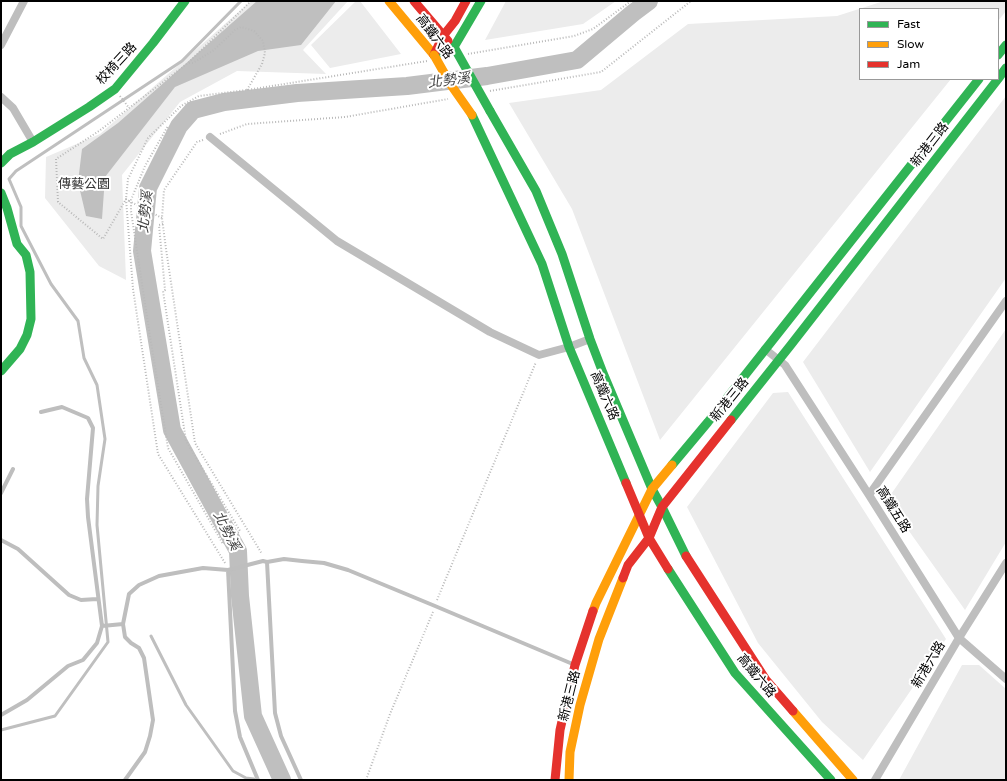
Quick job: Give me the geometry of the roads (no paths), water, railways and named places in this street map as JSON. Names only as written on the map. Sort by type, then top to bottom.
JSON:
[{"type":"street","points":[[1,45],[24,1]]},
{"type":"street","name":"校椅三路","points":[[1,163],[10,154],[33,142],[115,89],[185,1]]},
{"type":"street","name":"高鐵六路","points":[[389,1],[434,55],[451,85],[472,115],[542,264],[569,347],[649,538],[735,673],[831,780]]},
{"type":"street","name":"高鐵六路","points":[[414,1],[454,47],[536,191],[562,254],[590,339],[603,373],[652,489],[662,506],[687,558],[766,680],[852,780]]},
{"type":"street","points":[[434,55],[443,36],[455,21],[466,1]]},
{"type":"street","points":[[434,55],[454,47],[482,1]]},
{"type":"street","points":[[999,54],[1006,45]]},
{"type":"street","name":"新港三路","points":[[999,78],[1006,68]]},
{"type":"street","name":"新港三路","points":[[555,780],[560,730],[575,665],[596,603],[652,489],[708,422],[978,80]]},
{"type":"street","name":"新港三路","points":[[569,780],[570,752],[580,705],[599,639],[628,565],[649,538],[662,506],[779,360],[997,80]]},
{"type":"street","points":[[1,97],[13,108],[33,142]]},
{"type":"street","points":[[210,137],[337,241],[490,332],[539,355],[569,347],[590,339]]},
{"type":"street","points":[[1,193],[7,208],[17,244],[26,255],[30,272],[31,319],[27,335],[20,349],[1,371]]},
{"type":"street","points":[[869,495],[1006,301]]},
{"type":"street","name":"高鐵五路","points":[[765,348],[785,365],[959,638],[1006,679]]},
{"type":"street","name":"新港六路","points":[[875,780],[959,638],[1006,563]]},
{"type":"lane","points":[[1,715],[27,700],[68,666],[83,660],[97,643],[102,626],[97,599],[87,499],[93,428],[88,418],[62,407],[41,412]]},
{"type":"lane","points":[[1,493],[13,469]]},
{"type":"lane","points":[[1,540],[18,549],[69,595],[81,600],[97,599]]},
{"type":"lane","points":[[125,780],[145,752],[153,720],[144,658],[139,648],[131,643],[125,636],[123,624],[129,594],[139,585],[159,576],[203,568],[228,570],[284,559],[324,564],[348,570],[575,665]]},
{"type":"lane","points":[[265,562],[275,713],[281,736],[302,780]]},
{"type":"lane","points":[[228,570],[235,711],[240,737],[258,780]]},
{"type":"lane","points":[[102,626],[123,624]]},
{"type":"waterway","points":[[1,730],[55,716],[108,642],[97,525],[98,486],[105,439],[97,385],[84,358],[78,321],[51,284],[21,226],[21,207],[9,179],[16,171],[182,61],[241,1]]},
{"type":"waterway","name":"北勢溪","points":[[282,780],[253,716],[240,596],[238,551],[172,430],[142,251],[148,188],[179,126],[193,110],[224,102],[297,93],[407,86],[487,76],[577,60],[649,1]]},
{"type":"waterway","points":[[151,636],[186,705],[233,771],[246,778],[254,779]]},
{"type":"park label","name":"傳藝公園","points":[[84,185]]}]
